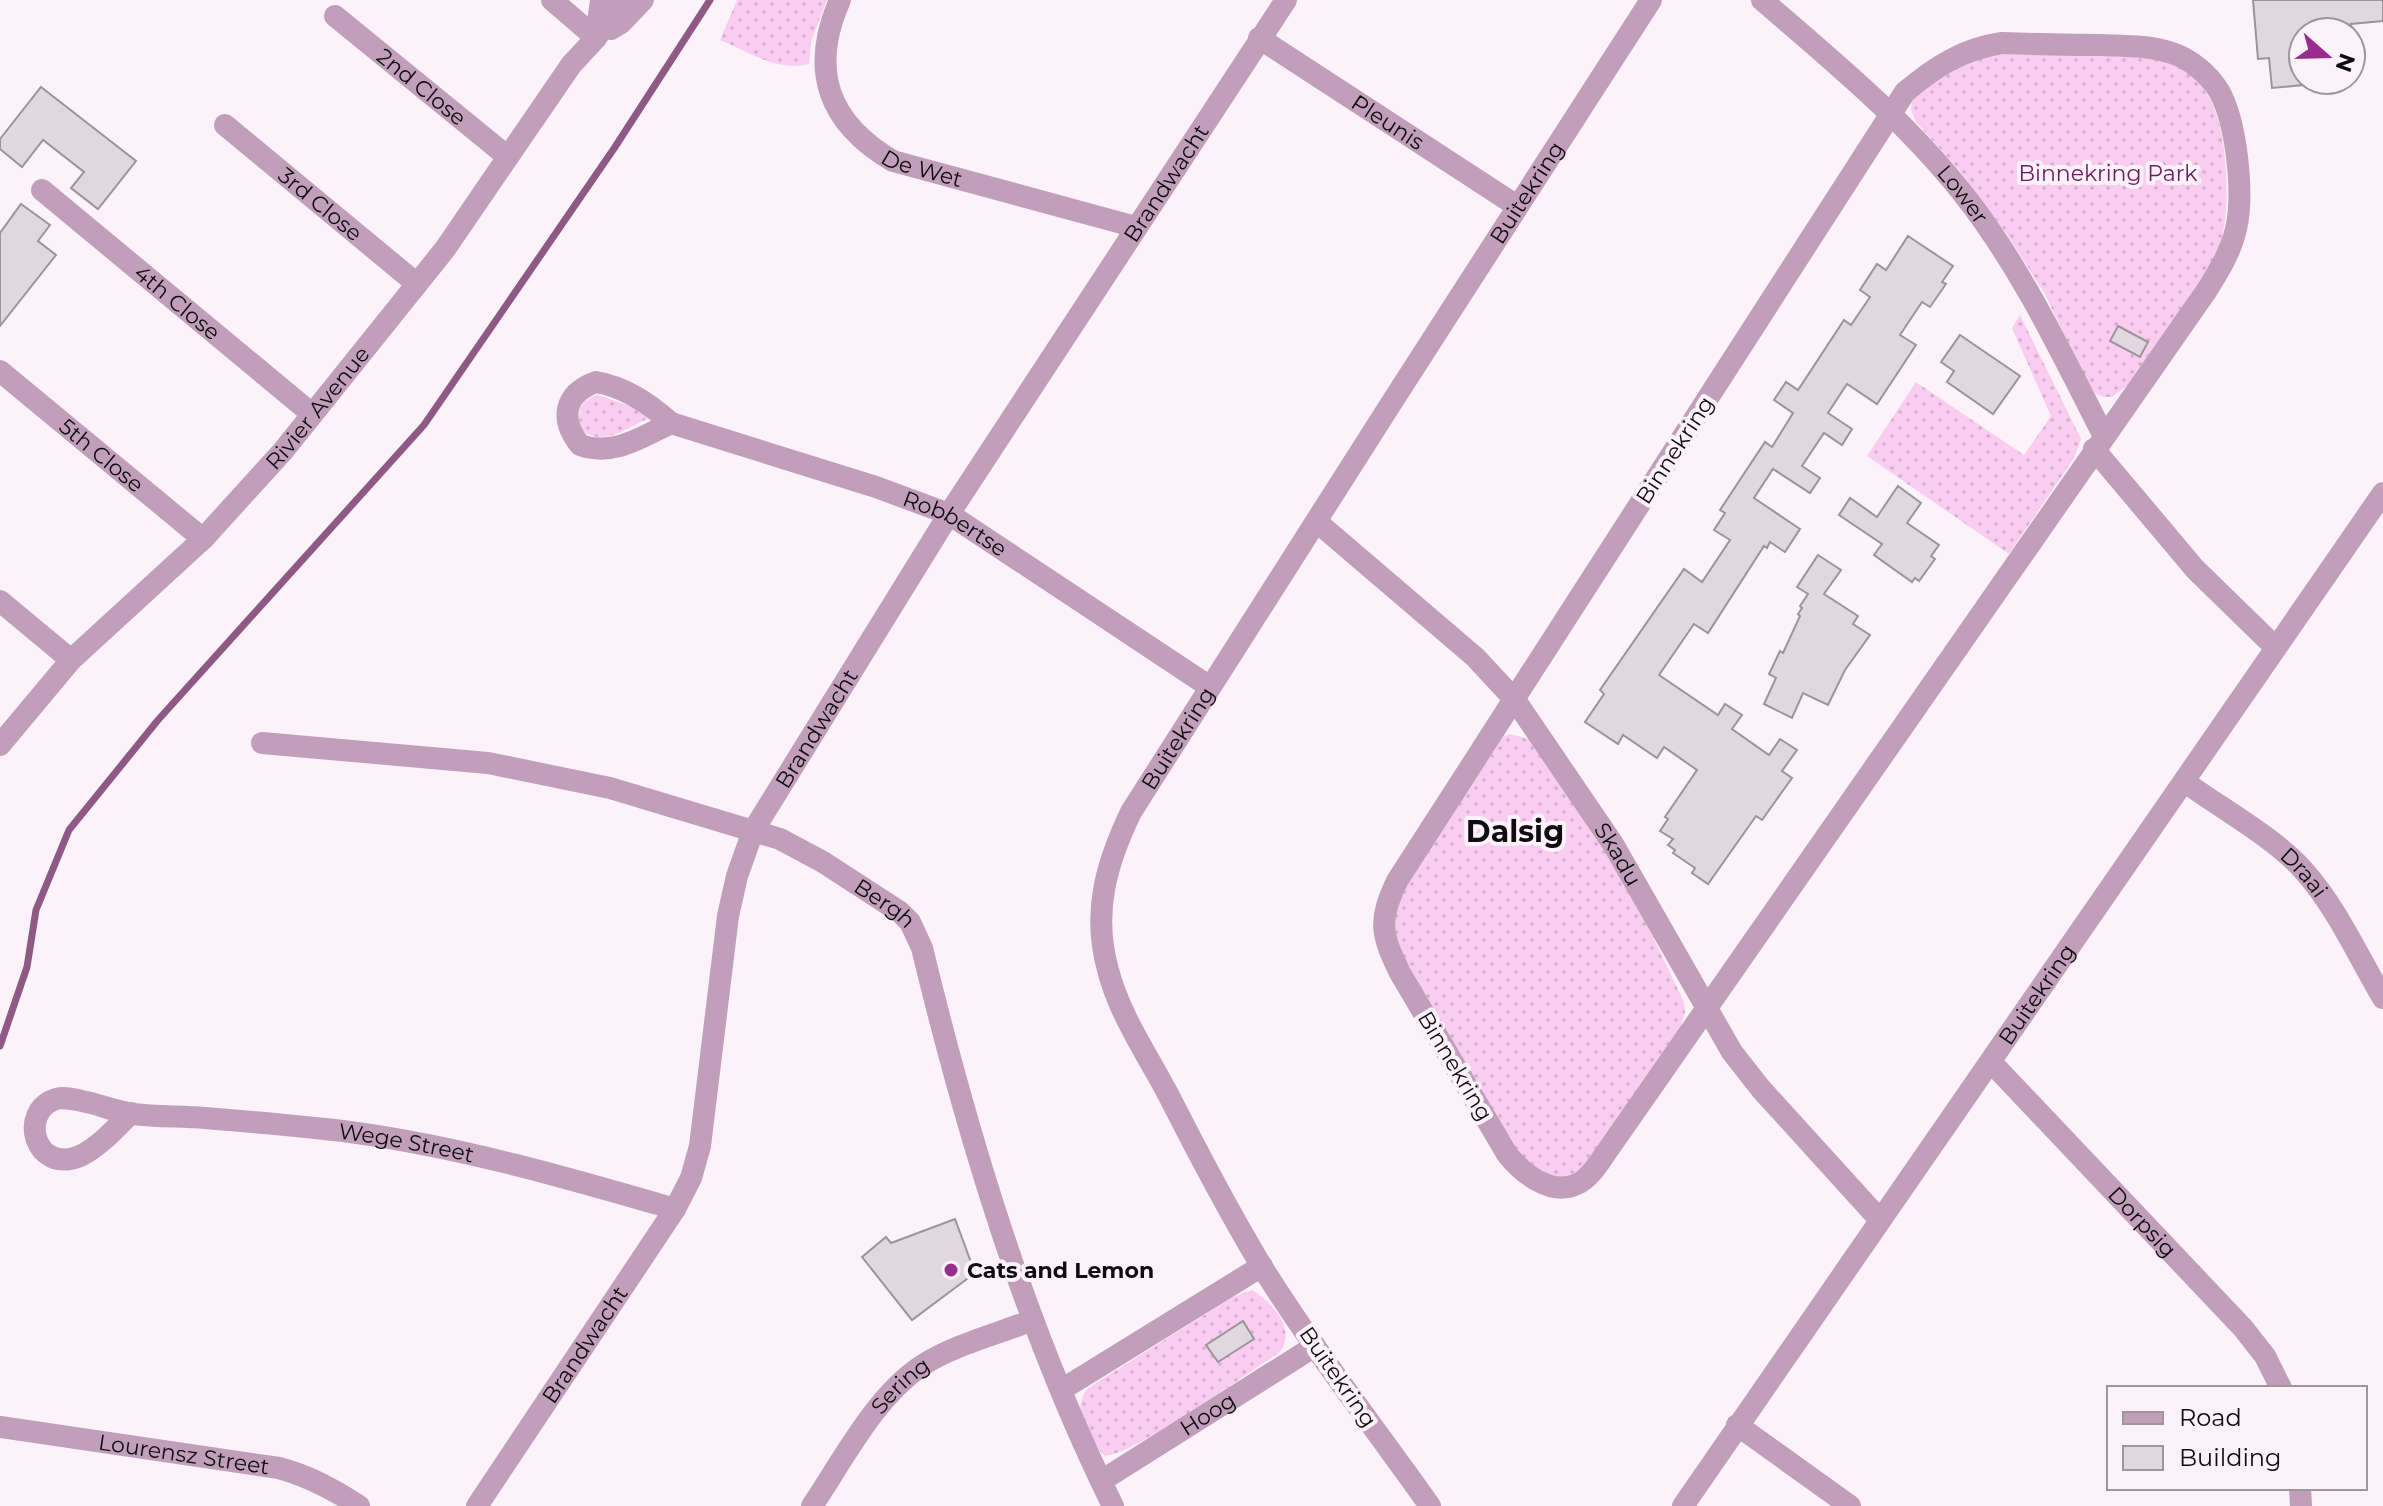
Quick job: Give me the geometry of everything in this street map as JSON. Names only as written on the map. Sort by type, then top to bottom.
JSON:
[{"type":"street","points":[[552,0],[596,38]]},
{"type":"street","points":[[596,38],[601,0]]},
{"type":"street","name":"Rivier Avenue","points":[[0,745],[71,660],[203,539],[283,451],[417,284],[571,65],[596,38],[623,0]]},
{"type":"street","name":"Rivier Avenue","points":[[596,38],[621,23],[643,0]]},
{"type":"street","name":"De Wet","points":[[840,0],[824,56],[825,81],[834,106],[850,129],[874,150],[893,161],[1136,227]]},
{"type":"street","name":"Brandwacht","points":[[477,1506],[675,1209],[691,1178],[700,1146],[728,916],[737,876],[753,831],[949,514],[1286,0]]},
{"type":"street","name":"Buitekring","points":[[1430,1506],[1315,1346],[1262,1266],[1179,1117],[1120,1003],[1107,970],[1101,921],[1104,881],[1116,842],[1131,812],[1651,0]]},
{"type":"street","name":"Lower","points":[[1762,0],[1890,114],[1970,202],[2027,290],[2115,470],[2195,569],[2275,647]]},
{"type":"street","name":"2nd Close","points":[[335,16],[508,157]]},
{"type":"street","name":"Pleunis","points":[[1259,38],[1517,206]]},
{"type":"street","name":"Binnekring","points":[[2002,43],[2141,46],[2160,50],[2190,61],[2218,91],[2225,106],[2236,151],[2236,229],[2221,267],[2207,290],[2099,442],[1707,1010],[1591,1172],[1576,1185],[1556,1186],[1540,1182],[1520,1170],[1507,1154],[1400,973],[1385,943],[1383,925],[1386,903],[1397,881],[1905,92],[1933,69],[1979,46],[2002,43]]},
{"type":"street","name":"3rd Close","points":[[225,125],[417,284]]},
{"type":"street","name":"4th Close","points":[[42,190],[312,414]]},
{"type":"street","name":"5th Close","points":[[0,371],[203,539]]},
{"type":"street","name":"Robbertse","points":[[671,423],[876,487],[949,514],[1210,687]]},
{"type":"street","name":"Buitekring","points":[[1682,1503],[2383,493]]},
{"type":"street","name":"Skadu","points":[[1317,522],[1475,657],[1515,700],[1613,844],[1732,1052],[1761,1089],[1880,1220]]},
{"type":"street","points":[[0,601],[71,660]]},
{"type":"street","name":"Bergh","points":[[262,743],[488,763],[610,788],[780,839],[823,862],[900,912],[917,934],[983,1170],[1033,1320],[1113,1506]]},
{"type":"street","name":"Draai","points":[[2185,782],[2286,854],[2303,870],[2330,907],[2383,998]]},
{"type":"street","name":"Dorpsig","points":[[1991,1062],[2243,1328],[2265,1356],[2280,1386]]},
{"type":"street","name":"Wege Street","points":[[131,1113],[320,1129],[403,1141],[482,1157],[675,1209]]},
{"type":"street","points":[[1061,1390],[1262,1266]]},
{"type":"street","name":"Sering","points":[[812,1506],[891,1391],[909,1374],[926,1362],[1033,1320]]},
{"type":"street","name":"Hoog","points":[[1101,1481],[1315,1346]]},
{"type":"street","points":[[1737,1425],[1850,1506]]},
{"type":"street","name":"Lourensz Street","points":[[0,1427],[279,1468],[317,1481],[359,1506]]},
{"type":"green space","points":[[737,0],[827,0],[811,42],[809,64],[774,63],[720,40]]},
{"type":"green space","name":"Binnekring Park","points":[[1987,54],[2114,55],[2163,61],[2189,73],[2205,91],[2216,113],[2224,149],[2227,190],[2223,231],[2216,258],[2128,385],[2112,397],[2095,393],[2081,371],[2045,294],[2006,233],[1960,171],[1916,122],[1911,110],[1917,94],[1957,65]]},
{"type":"green space","points":[[2020,315],[2081,439],[2074,458],[2009,554],[1867,456],[1916,382],[2024,455],[2051,416],[2012,328]]},
{"type":"green space","points":[[598,395],[650,413],[649,418],[614,435],[596,437],[588,434],[580,428],[580,411],[583,403]]},
{"type":"green space","points":[[1510,734],[1532,740],[1576,802],[1639,908],[1684,1002],[1685,1012],[1679,1032],[1579,1172],[1558,1180],[1520,1158],[1401,954],[1392,922],[1400,896],[1503,737]]},
{"type":"green space","points":[[1252,1290],[1274,1309],[1284,1325],[1286,1334],[1280,1352],[1165,1428],[1120,1452],[1105,1456],[1092,1441],[1080,1415],[1080,1406],[1088,1388],[1233,1297]]},
{"type":"building","points":[[2253,0],[2383,0],[2383,21],[2367,22],[2367,16],[2287,16],[2287,87],[2272,88],[2269,58],[2258,59]]},
{"type":"building","points":[[41,87],[136,161],[98,209],[71,188],[84,172],[43,140],[22,167],[0,149],[0,139]]},
{"type":"building","points":[[21,204],[50,225],[38,241],[56,255],[0,326],[0,233]]},
{"type":"building","points":[[1908,236],[1953,266],[1942,282],[1946,284],[1930,307],[1922,302],[1900,335],[1916,345],[1877,404],[1847,384],[1828,413],[1852,429],[1842,445],[1824,433],[1802,466],[1820,478],[1810,493],[1773,469],[1754,498],[1800,529],[1785,552],[1770,542],[1767,548],[1764,546],[1708,633],[1694,624],[1659,675],[1718,715],[1725,704],[1742,715],[1732,729],[1769,755],[1780,739],[1797,750],[1782,771],[1792,778],[1762,820],[1756,816],[1708,884],[1692,873],[1695,868],[1673,853],[1675,850],[1668,845],[1673,839],[1660,831],[1668,819],[1665,817],[1697,770],[1664,747],[1657,758],[1623,735],[1618,744],[1585,722],[1604,694],[1600,690],[1684,569],[1702,582],[1730,540],[1714,530],[1725,513],[1720,510],[1765,442],[1772,447],[1793,413],[1774,400],[1786,382],[1798,390],[1844,320],[1851,325],[1870,297],[1860,290],[1877,264],[1886,270]]},
{"type":"building","points":[[2118,326],[2148,342],[2140,357],[2110,341]]},
{"type":"building","points":[[1960,335],[2020,376],[1993,414],[1947,382],[1954,371],[1941,362]]},
{"type":"building","points":[[1898,486],[1921,503],[1907,523],[1939,545],[1931,556],[1935,559],[1919,581],[1915,578],[1912,582],[1874,555],[1882,544],[1839,515],[1850,498],[1877,517]]},
{"type":"building","points":[[1818,555],[1841,570],[1824,594],[1858,616],[1853,624],[1870,635],[1845,670],[1828,705],[1803,693],[1792,718],[1764,704],[1776,678],[1769,674],[1780,651],[1783,653],[1800,616],[1800,606],[1808,594],[1797,587]]},
{"type":"building","name":"Cats and Lemon","points":[[955,1219],[975,1273],[912,1320],[862,1257],[886,1237],[891,1243]]},
{"type":"building","points":[[1243,1321],[1254,1339],[1218,1362],[1206,1345]]},
{"type":"waterway","points":[[0,1046],[27,967],[36,910],[69,830],[158,720],[424,425],[615,147],[710,0]]},
{"type":"place","name":"Cats and Lemon","points":[[951,1270]]},
{"type":"district","name":"Dalsig","points":[[1515,831]]}]
